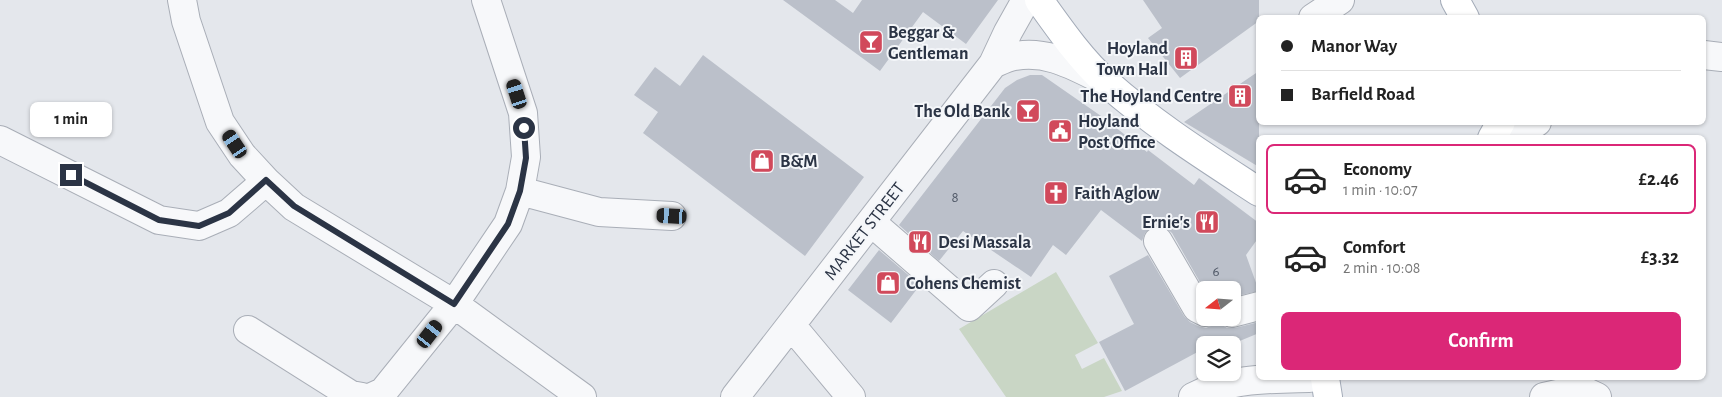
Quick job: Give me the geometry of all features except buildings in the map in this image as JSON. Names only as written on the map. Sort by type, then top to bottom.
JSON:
[{"type":"main road","points":[[1039,0],[1069,40],[1105,82],[1150,117],[1256,190]]},
{"type":"main road","points":[[1455,0],[1463,15]]},
{"type":"main road","points":[[1325,380],[1328,397]]},
{"type":"street","points":[[182,0],[186,21],[220,122],[242,155],[266,180],[294,206],[454,304],[582,397]]},
{"type":"street","points":[[372,397],[383,392],[454,304],[508,224],[520,191],[526,158],[523,114],[486,0]]},
{"type":"street","name":"MARKET STREET","points":[[735,397],[993,64],[1026,0]]},
{"type":"street","points":[[1318,15],[1340,0]]},
{"type":"street","points":[[993,64],[1014,56],[1031,55],[1057,58],[1105,82]]},
{"type":"street","points":[[1706,55],[1722,57]]},
{"type":"street","points":[[1517,135],[1532,125]]},
{"type":"street","points":[[0,140],[159,220],[199,226],[229,213],[266,180]]},
{"type":"street","points":[[520,191],[599,212],[672,216]]},
{"type":"street","points":[[871,222],[969,306],[994,284]]},
{"type":"street","points":[[1158,241],[1196,306]]},
{"type":"street","points":[[1241,311],[1256,307]]},
{"type":"street","points":[[791,325],[851,397]]},
{"type":"street","points":[[248,330],[351,396],[362,397]]},
{"type":"street","points":[[1193,397],[1208,389],[1237,382],[1273,380]]},
{"type":"street","points":[[1544,397],[1580,389],[1598,397]]},
{"type":"green space","points":[[1056,272],[1098,343],[1075,355],[1082,369],[1104,358],[1122,391],[1104,397],[1006,397],[959,329]]},
{"type":"place","name":"Beggar & Gentleman","points":[[871,42]]},
{"type":"place","name":"Hoyland Town Hall","points":[[1186,58]]},
{"type":"place","name":"The Hoyland Centre","points":[[1240,96]]},
{"type":"place","name":"The Old Bank","points":[[1028,111]]},
{"type":"place","name":"Hoyland Post Office","points":[[1060,131]]},
{"type":"place","name":"B&M","points":[[762,161]]},
{"type":"place","name":"Faith Aglow","points":[[1056,193]]},
{"type":"place","name":"Ernie's","points":[[1207,222]]},
{"type":"place","name":"Desi Massala","points":[[920,242]]},
{"type":"place","name":"Cohens Chemist","points":[[888,283]]},
{"type":"route","points":[[71,175],[159,220],[199,226],[229,213],[266,180],[294,206],[454,304],[508,224],[520,191],[526,158],[524,128]]}]
